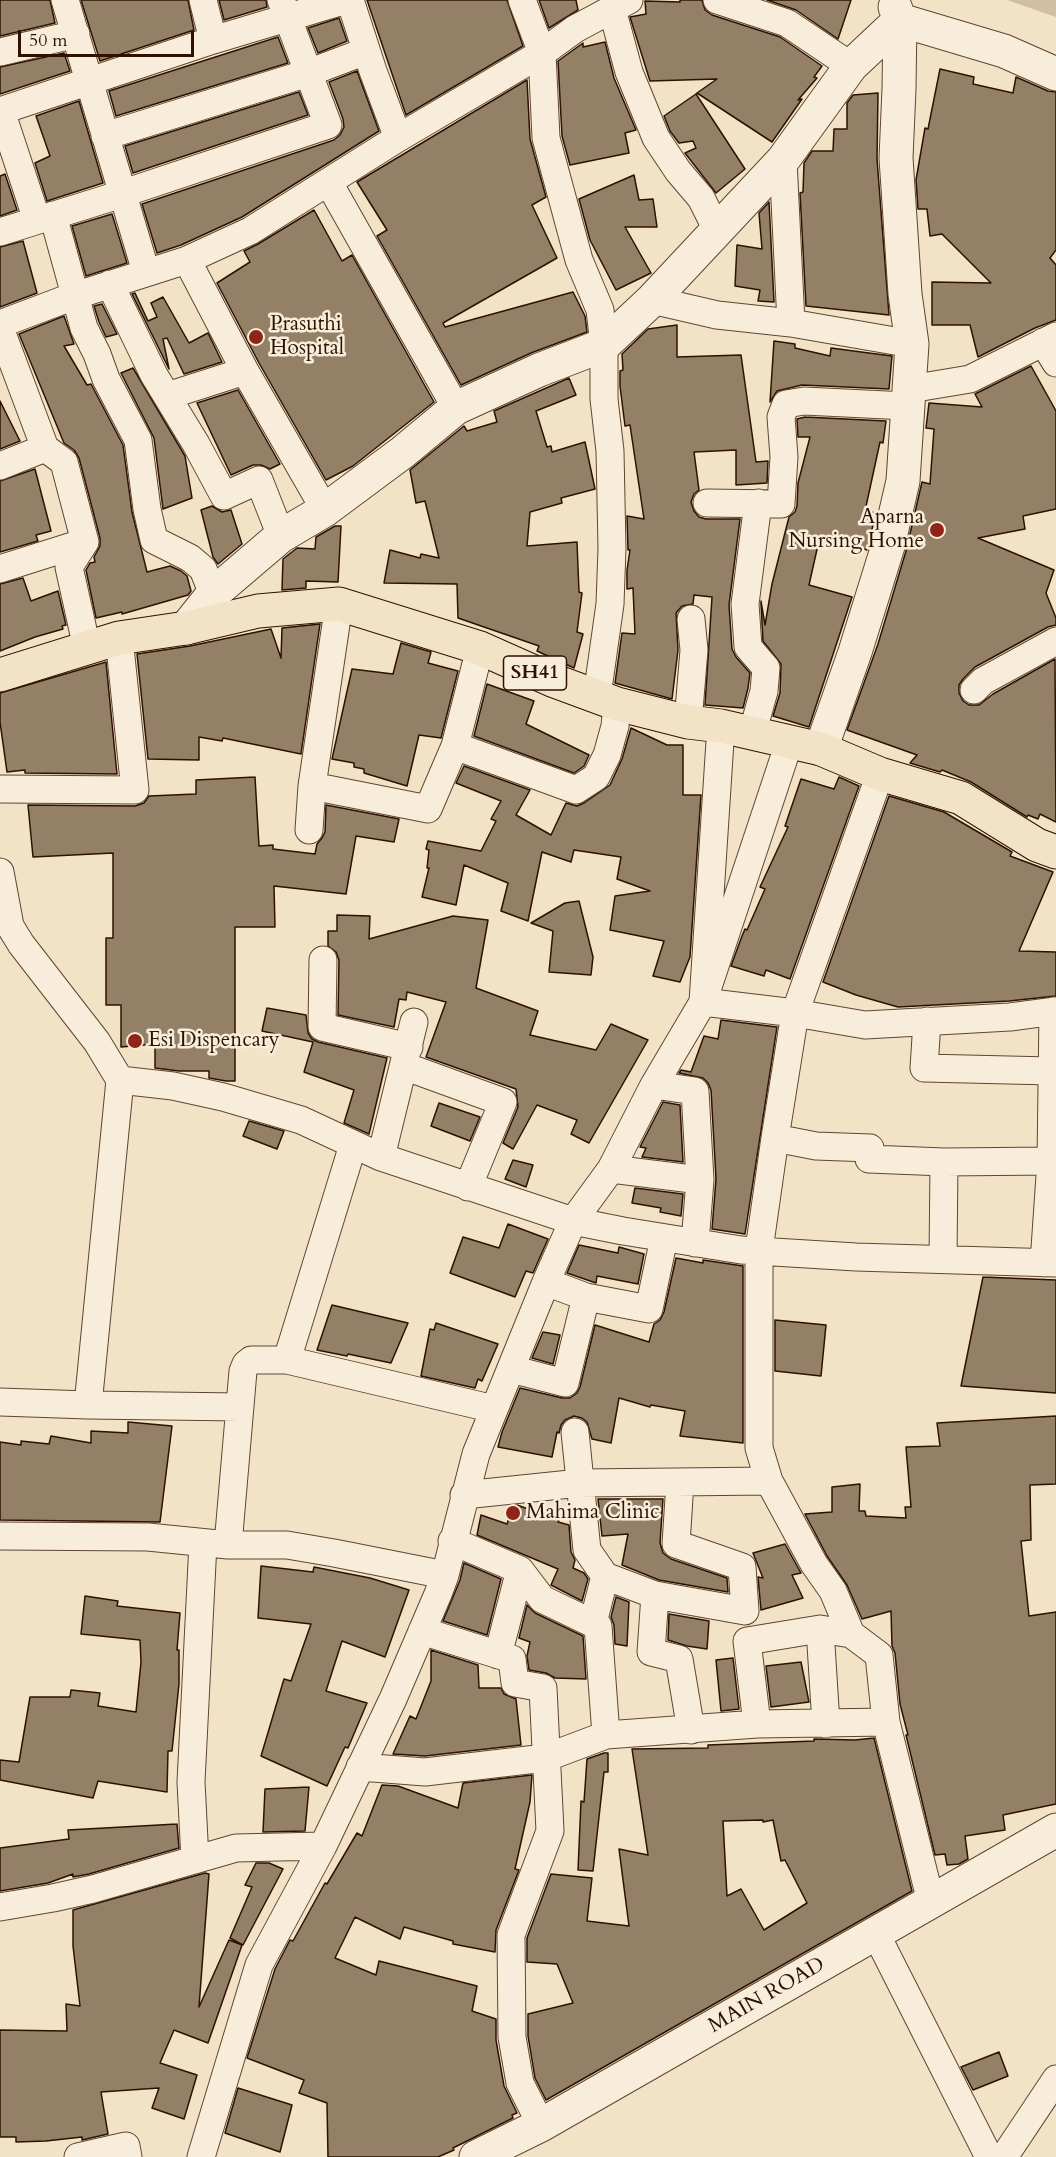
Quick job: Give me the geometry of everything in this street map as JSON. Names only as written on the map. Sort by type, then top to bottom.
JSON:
[{"type":"main road","name":"SH41","points":[[0,675],[120,638],[186,628],[258,611],[339,604],[480,648],[552,680],[607,700],[688,722],[721,726],[805,746],[880,774],[961,798],[1037,845],[1056,852]]},
{"type":"street","points":[[65,0],[146,272]]},
{"type":"street","points":[[203,0],[213,40]]},
{"type":"street","points":[[213,594],[203,569],[190,558],[154,540],[147,509],[138,440],[106,379],[84,328],[45,218],[0,111],[213,40],[284,9],[348,0],[398,138]]},
{"type":"street","points":[[454,746],[576,790],[596,777],[607,755],[615,726],[607,700],[612,549],[610,451],[604,399],[604,345],[600,309],[579,260],[546,138],[542,53],[522,0]]},
{"type":"street","points":[[717,0],[787,23],[851,66]]},
{"type":"street","points":[[87,648],[69,567],[85,542],[64,462],[45,448],[0,326],[74,296],[187,260],[250,231],[398,138],[542,53],[575,29],[620,5],[629,72],[656,138],[678,171],[701,198],[717,230]]},
{"type":"street","points":[[0,232],[328,125],[284,9]]},
{"type":"street","points":[[186,628],[213,594],[281,536],[325,510],[403,452],[456,408],[539,370],[604,345],[652,300],[783,160],[851,66],[896,10]]},
{"type":"street","points":[[896,10],[1004,51],[1056,74]]},
{"type":"street","points":[[201,2157],[259,1965],[323,1846],[393,1699],[422,1631],[445,1575],[452,1540],[476,1454],[546,1281],[573,1221],[611,1169],[654,1085],[703,1002],[805,746],[855,652],[888,546],[903,481],[909,397],[912,344],[905,294],[896,158],[896,10]]},
{"type":"street","points":[[0,52],[76,34]]},
{"type":"street","points":[[105,136],[308,73],[366,51]]},
{"type":"street","points":[[783,160],[791,323]]},
{"type":"street","points":[[329,183],[456,408]]},
{"type":"street","points":[[187,260],[245,371],[325,510]]},
{"type":"street","points":[[110,284],[154,375],[196,444],[224,496],[259,480],[281,536]]},
{"type":"street","points":[[652,300],[717,315],[791,323],[912,344]]},
{"type":"street","points":[[707,503],[780,504],[784,457],[781,417],[786,404],[804,401],[909,397],[970,379],[1052,347]]},
{"type":"street","points":[[167,396],[245,371]]},
{"type":"street","points":[[0,466],[45,448]]},
{"type":"street","points":[[752,734],[764,691],[766,668],[748,647],[745,604],[758,503]]},
{"type":"street","points":[[0,569],[85,542]]},
{"type":"street","points":[[309,830],[312,786],[339,604]]},
{"type":"street","points":[[688,722],[694,650],[691,619]]},
{"type":"street","points":[[0,789],[135,790],[120,638]]},
{"type":"street","points":[[974,690],[983,681],[1056,641]]},
{"type":"street","points":[[312,786],[428,809],[454,746],[480,648]]},
{"type":"street","points":[[703,1002],[721,726]]},
{"type":"street","points":[[851,1634],[833,1591],[814,1564],[769,1481],[759,1448],[759,1250],[795,1013],[880,774]]},
{"type":"street","points":[[0,872],[10,926],[21,944],[97,1042],[120,1080],[88,1405]]},
{"type":"street","points":[[323,960],[322,1027],[409,1045],[503,1102],[468,1187]]},
{"type":"street","points":[[120,1080],[173,1086],[223,1097],[301,1120],[381,1157],[573,1221],[741,1250],[856,1257],[1050,1263],[1051,1071],[1054,1011],[1010,1017],[866,1025],[795,1013],[703,1002]]},
{"type":"street","points":[[927,1021],[924,1068],[1051,1071]]},
{"type":"street","points":[[381,1157],[409,1045]]},
{"type":"street","points":[[654,1085],[695,1091],[700,1179],[694,1243]]},
{"type":"street","points":[[775,1138],[816,1146],[870,1148],[869,1159],[944,1162],[1051,1161]]},
{"type":"street","points":[[287,1360],[353,1145]]},
{"type":"street","points":[[943,1258],[944,1162]]},
{"type":"street","points":[[611,1169],[700,1179]]},
{"type":"street","points":[[546,1281],[586,1297],[649,1310],[664,1238]]},
{"type":"street","points":[[511,1369],[565,1383],[586,1297]]},
{"type":"street","points":[[195,1860],[191,1782],[215,1544],[246,1364],[251,1360],[287,1360],[494,1409]]},
{"type":"street","points":[[0,1402],[240,1407]]},
{"type":"street","points":[[575,1432],[587,1550],[605,1576],[655,1594],[745,1611],[742,1567],[676,1544],[680,1482]]},
{"type":"street","points":[[464,1496],[580,1483],[769,1481]]},
{"type":"street","points":[[0,1536],[148,1537],[215,1544],[287,1545],[445,1575]]},
{"type":"street","points":[[452,1540],[520,1570],[542,1599],[598,1626],[606,1735]]},
{"type":"street","points":[[498,1655],[520,1570]]},
{"type":"street","points":[[593,1623],[605,1576]]},
{"type":"street","points":[[655,1594],[651,1652],[679,1659],[692,1730]]},
{"type":"street","points":[[820,1629],[826,1724]]},
{"type":"street","points":[[757,1724],[747,1641],[820,1629],[851,1634],[879,1654],[886,1722],[931,1902]]},
{"type":"street","points":[[422,1631],[512,1659],[515,1683],[543,1688],[550,1831],[511,1935],[512,2037],[520,2083],[541,2125]]},
{"type":"street","points":[[360,1767],[425,1772],[545,1758],[606,1735],[757,1724],[886,1722]]},
{"type":"street","name":"MAIN ROAD","points":[[490,2154],[1056,1830]]},
{"type":"street","points":[[0,1906],[93,1889],[236,1848],[323,1846]]},
{"type":"street","points":[[876,1934],[989,2157]]},
{"type":"street","points":[[1004,2157],[1056,2079]]},
{"type":"street","points":[[78,2157],[126,2146],[128,2157]]},
{"type":"shaded area","points":[[1007,0],[1056,0],[1056,17]]},
{"type":"building","points":[[0,0],[50,0],[55,23],[0,36]]},
{"type":"building","points":[[81,0],[188,0],[194,30],[100,61]]},
{"type":"building","points":[[219,0],[266,0],[267,7],[224,20]]},
{"type":"building","points":[[367,0],[507,0],[523,46],[406,115]]},
{"type":"building","points":[[539,0],[576,0],[578,10],[549,28]]},
{"type":"building","points":[[680,0],[702,0],[705,10],[712,15],[780,37],[822,66],[814,77],[817,78],[798,100],[802,99],[772,142],[697,93],[717,79],[650,81],[630,17],[646,14],[645,1],[680,2]]},
{"type":"building","points":[[767,0],[851,0],[838,39],[796,10]]},
{"type":"building","points":[[339,18],[347,41],[318,53],[308,28]]},
{"type":"building","points":[[278,37],[288,63],[116,116],[109,91]]},
{"type":"building","points":[[605,42],[614,78],[636,130],[625,133],[629,153],[570,165],[562,136],[558,61],[583,43],[583,47]]},
{"type":"building","points":[[64,53],[70,71],[0,94],[0,67]]},
{"type":"building","points":[[940,69],[974,77],[973,84],[1013,93],[1016,77],[1048,91],[1056,92],[1056,250],[1050,258],[1056,265],[1056,320],[978,357],[970,325],[932,325],[932,282],[991,283],[942,234],[930,236],[927,209],[918,209],[916,180],[925,128],[928,129]]},
{"type":"building","points":[[357,71],[379,131],[242,217],[181,245],[157,253],[142,204],[334,140],[344,127],[329,82]]},
{"type":"building","points":[[527,80],[530,139],[546,197],[532,205],[557,258],[443,323],[445,327],[573,292],[585,316],[587,332],[531,353],[461,385],[377,236],[387,230],[357,182]]},
{"type":"building","points":[[299,92],[308,115],[133,173],[125,146]]},
{"type":"building","points":[[878,93],[877,159],[889,315],[806,306],[800,193],[803,192],[804,163],[812,151],[833,151],[834,129],[847,129],[847,103],[853,95]]},
{"type":"building","points":[[696,94],[745,169],[716,193],[685,153],[696,148],[693,141],[679,143],[670,131],[664,116]]},
{"type":"building","points":[[79,101],[103,183],[47,201],[35,163],[50,156],[36,116]]},
{"type":"building","points":[[5,174],[17,210],[0,216],[0,176]]},
{"type":"building","points":[[634,175],[639,200],[653,199],[657,227],[625,227],[651,273],[616,290],[590,240],[579,199]]},
{"type":"building","points":[[769,202],[774,302],[758,301],[760,290],[735,286],[737,245],[762,249],[759,213]]},
{"type":"building","points":[[314,210],[342,261],[352,255],[434,402],[353,466],[326,480],[259,363],[217,283],[250,262],[244,251]]},
{"type":"building","points":[[112,214],[127,263],[86,276],[72,226]]},
{"type":"building","points":[[23,241],[37,293],[0,307],[0,247]]},
{"type":"building","points":[[135,293],[148,321],[157,317],[151,303],[163,297],[189,343],[208,333],[222,362],[184,374],[167,338],[163,339],[169,369],[132,294]]},
{"type":"building","points":[[102,304],[117,334],[106,337],[94,306]]},
{"type":"building","points":[[64,316],[74,344],[64,346],[87,385],[91,384],[123,445],[132,512],[147,572],[170,566],[181,571],[187,576],[191,591],[188,595],[122,614],[122,612],[96,618],[86,570],[90,563],[95,562],[94,557],[100,546],[100,538],[79,458],[74,450],[64,443],[19,334]]},
{"type":"building","points":[[677,325],[677,357],[741,355],[756,462],[768,461],[767,483],[736,485],[736,450],[694,452],[699,490],[694,494],[691,502],[694,511],[699,517],[706,519],[740,519],[729,605],[732,649],[750,673],[743,708],[705,705],[712,597],[694,595],[693,604],[682,606],[676,613],[678,650],[672,699],[615,683],[622,633],[635,634],[633,588],[627,589],[630,550],[628,550],[627,516],[644,519],[630,425],[625,426],[620,386],[620,371],[623,370],[622,354],[648,329]]},
{"type":"building","points":[[774,341],[795,344],[795,348],[830,356],[831,348],[892,356],[889,389],[802,385],[777,391],[770,402]]},
{"type":"building","points":[[1031,366],[1056,411],[1056,509],[1023,516],[1025,529],[978,538],[1054,570],[1046,593],[1056,618],[1056,625],[1048,627],[975,667],[959,685],[959,693],[963,701],[969,705],[979,705],[993,694],[1055,659],[1056,822],[1040,814],[1038,819],[1028,815],[1027,817],[971,782],[942,770],[940,772],[910,763],[917,755],[847,730],[878,644],[906,551],[922,482],[930,484],[934,429],[926,428],[929,403],[982,407],[975,394]]},
{"type":"building","points":[[133,368],[185,456],[192,498],[163,509],[154,438],[121,373]]},
{"type":"building","points":[[569,378],[576,395],[536,411],[547,447],[551,446],[552,452],[585,442],[595,489],[561,498],[562,503],[530,512],[527,546],[577,542],[579,592],[582,593],[577,632],[583,634],[574,668],[537,651],[539,646],[458,618],[457,584],[384,583],[390,550],[420,558],[421,554],[439,558],[425,501],[416,503],[410,470],[464,426],[467,431],[497,422],[494,411]]},
{"type":"building","points":[[238,390],[280,464],[270,469],[261,465],[253,465],[231,475],[197,403]]},
{"type":"building","points":[[0,401],[20,441],[0,449]]},
{"type":"building","points":[[805,417],[886,421],[883,443],[880,442],[865,511],[876,513],[867,550],[820,536],[809,585],[852,597],[809,727],[773,716],[780,693],[781,664],[763,641],[761,604],[761,601],[765,625],[772,584],[789,517],[795,512],[797,506],[798,483],[810,437],[798,437],[797,419]]},
{"type":"building","points":[[35,469],[51,531],[36,535],[38,541],[0,552],[0,481]]},
{"type":"building","points":[[212,506],[222,512],[231,510],[242,544],[218,564],[213,557],[201,510]]},
{"type":"building","points":[[335,526],[341,526],[338,582],[306,581],[306,588],[282,590],[283,559],[297,548],[315,549],[316,537]]},
{"type":"building","points":[[23,578],[31,601],[58,591],[66,625],[62,626],[63,629],[0,651],[0,584]]},
{"type":"building","points":[[320,624],[301,754],[223,738],[222,741],[199,737],[199,760],[148,759],[137,654],[190,646],[271,629],[281,658],[282,628]]},
{"type":"building","points":[[401,643],[431,652],[428,663],[458,671],[441,738],[419,735],[407,786],[364,773],[364,769],[354,767],[354,763],[332,759],[352,669],[393,674]]},
{"type":"building","points":[[106,662],[117,774],[25,773],[25,770],[7,772],[0,722],[0,693]]},
{"type":"building","points":[[487,684],[534,701],[526,724],[589,755],[584,766],[574,773],[474,736]]},
{"type":"building","points":[[631,728],[667,745],[683,745],[683,795],[701,795],[690,957],[680,982],[653,976],[664,941],[610,930],[615,896],[650,891],[617,879],[621,857],[574,850],[571,862],[542,852],[528,921],[501,911],[508,883],[464,865],[456,905],[422,897],[429,868],[427,868],[429,850],[426,849],[428,841],[481,851],[496,821],[491,819],[501,801],[456,783],[464,766],[530,790],[516,815],[551,835],[566,803],[577,806],[610,785],[622,759]]},
{"type":"building","points":[[255,777],[259,846],[273,845],[273,849],[315,854],[317,844],[325,832],[326,805],[399,819],[394,842],[356,836],[346,894],[274,886],[275,927],[235,927],[235,1081],[209,1078],[209,1071],[155,1068],[155,1044],[121,1047],[121,1005],[106,1005],[106,938],[113,938],[113,853],[33,857],[28,805],[135,806],[144,803],[149,796],[196,794],[196,780]]},
{"type":"building","points":[[839,777],[859,786],[790,979],[766,970],[764,976],[731,966],[745,929],[747,930],[765,889],[760,887],[788,827],[785,826],[801,779],[834,789]]},
{"type":"building","points":[[889,796],[944,812],[1012,852],[1010,856],[1053,872],[1019,951],[1056,952],[1056,996],[898,1007],[856,995],[823,982]]},
{"type":"building","points":[[579,901],[593,957],[591,975],[549,972],[553,931],[531,923],[565,903]]},
{"type":"building","points":[[337,915],[370,916],[369,939],[453,916],[488,920],[476,988],[538,1011],[530,1035],[596,1050],[611,1024],[648,1040],[589,1143],[571,1134],[577,1120],[537,1105],[513,1149],[503,1143],[518,1107],[516,1089],[426,1057],[446,1002],[407,992],[406,1000],[399,999],[394,1027],[338,1015],[339,960],[336,952],[328,946],[328,931],[337,931]]},
{"type":"building","points":[[267,1008],[306,1015],[308,1033],[318,1042],[387,1058],[369,1134],[344,1123],[354,1090],[304,1072],[313,1042],[262,1031]]},
{"type":"building","points":[[721,1020],[777,1027],[745,1234],[712,1229],[716,1179],[711,1090],[703,1078],[679,1073],[681,1070],[691,1072],[704,1036],[718,1039]]},
{"type":"building","points":[[663,1102],[680,1105],[683,1162],[642,1157],[646,1148],[640,1147]]},
{"type":"building","points":[[439,1103],[480,1117],[470,1141],[431,1126]]},
{"type":"building","points":[[249,1121],[284,1131],[277,1149],[243,1136]]},
{"type":"building","points":[[513,1160],[533,1165],[526,1187],[505,1179]]},
{"type":"building","points":[[635,1188],[683,1194],[681,1216],[660,1212],[661,1208],[632,1203]]},
{"type":"building","points":[[508,1224],[548,1239],[533,1273],[526,1271],[515,1297],[450,1273],[463,1237],[499,1248]]},
{"type":"building","points":[[579,1245],[618,1253],[619,1247],[644,1254],[638,1284],[597,1276],[596,1283],[567,1273]]},
{"type":"building","points":[[676,1258],[743,1266],[743,1443],[680,1436],[685,1411],[651,1405],[650,1407],[619,1398],[611,1443],[592,1439],[587,1422],[574,1416],[565,1420],[559,1433],[557,1432],[552,1457],[498,1447],[520,1388],[562,1398],[570,1398],[577,1393],[595,1325],[649,1342],[654,1324],[660,1320],[664,1312]]},
{"type":"building","points":[[983,1277],[1056,1280],[1056,1393],[961,1386]]},
{"type":"building","points":[[332,1305],[408,1323],[391,1363],[317,1350]]},
{"type":"building","points":[[775,1320],[826,1325],[821,1376],[775,1371]]},
{"type":"building","points":[[436,1323],[498,1344],[482,1381],[478,1379],[475,1388],[421,1376],[430,1329],[434,1330]]},
{"type":"building","points":[[543,1332],[560,1335],[553,1364],[532,1358]]},
{"type":"building","points":[[1056,1416],[1056,1484],[1030,1485],[1031,1540],[1021,1541],[1029,1616],[1056,1612],[1056,1804],[1003,1815],[1005,1830],[965,1836],[968,1859],[959,1864],[947,1865],[945,1854],[935,1855],[906,1735],[908,1735],[900,1704],[895,1653],[892,1646],[891,1611],[862,1619],[847,1585],[827,1556],[805,1514],[832,1512],[832,1487],[860,1484],[859,1511],[865,1511],[866,1516],[906,1518],[905,1507],[911,1507],[906,1447],[940,1446],[937,1423]]},
{"type":"building","points":[[128,1422],[172,1426],[160,1522],[0,1520],[0,1442],[21,1445],[21,1441],[49,1444],[51,1436],[91,1443],[91,1431],[128,1433]]},
{"type":"building","points":[[598,1499],[663,1499],[660,1543],[663,1553],[671,1559],[727,1578],[728,1592],[659,1580],[622,1565],[628,1534],[602,1536]]},
{"type":"building","points":[[517,1505],[569,1525],[571,1552],[575,1560],[573,1568],[584,1573],[588,1579],[582,1601],[551,1585],[558,1569],[477,1535],[481,1515],[507,1524],[513,1506]]},
{"type":"building","points":[[785,1544],[801,1573],[792,1575],[803,1598],[761,1610],[758,1577],[763,1578],[753,1553]]},
{"type":"building","points":[[464,1563],[501,1579],[487,1635],[443,1621],[460,1580]]},
{"type":"building","points":[[261,1566],[313,1572],[314,1567],[370,1578],[409,1590],[385,1657],[342,1641],[326,1691],[367,1703],[348,1748],[345,1747],[327,1786],[261,1756],[284,1679],[291,1681],[311,1624],[258,1618]]},
{"type":"building","points":[[85,1596],[118,1601],[117,1606],[180,1613],[177,1650],[179,1650],[179,1684],[172,1751],[168,1751],[167,1792],[98,1781],[93,1798],[0,1780],[0,1760],[19,1762],[30,1697],[70,1697],[71,1690],[100,1693],[98,1706],[136,1712],[141,1662],[140,1640],[81,1634]]},
{"type":"building","points":[[616,1597],[629,1602],[627,1646],[615,1644],[611,1617]]},
{"type":"building","points":[[527,1605],[535,1613],[583,1636],[586,1679],[555,1678],[546,1673],[529,1670],[527,1656],[530,1642],[519,1638]]},
{"type":"building","points":[[669,1614],[709,1621],[707,1649],[668,1640]]},
{"type":"building","points":[[431,1650],[478,1665],[479,1688],[501,1688],[504,1694],[516,1699],[521,1745],[425,1756],[393,1754],[410,1716],[416,1719],[431,1681]]},
{"type":"building","points":[[733,1658],[739,1709],[721,1711],[716,1660]]},
{"type":"building","points":[[801,1662],[809,1702],[771,1707],[766,1666]]},
{"type":"building","points":[[874,1738],[912,1891],[546,2100],[535,2078],[528,2036],[528,2014],[573,2003],[557,1964],[527,1962],[527,1938],[551,1874],[592,1878],[587,1921],[629,1926],[619,1849],[648,1855],[632,1749],[708,1748],[708,1745],[814,1741],[814,1739]],"holes":[[[763,1820],[763,1822],[773,1820],[781,1861],[785,1860],[807,1903],[764,1930],[741,1889],[727,1896],[723,1821]]]},
{"type":"building","points":[[608,1753],[608,1772],[604,1772],[593,1871],[578,1870],[581,1801],[584,1802],[587,1759]]},
{"type":"building","points":[[532,1775],[530,1802],[515,1869],[519,1870],[496,1930],[495,1952],[453,1944],[453,1941],[404,1927],[400,1939],[355,1917],[335,1958],[376,1975],[379,1961],[477,1986],[472,2011],[496,2019],[496,2040],[504,2086],[517,2113],[512,2115],[513,2118],[438,2157],[328,2157],[327,2103],[299,2093],[304,2080],[247,2058],[275,1969],[290,1940],[293,1941],[325,1883],[327,1884],[357,1833],[362,1836],[382,1785],[398,1786],[458,1808],[463,1783]]},
{"type":"building","points":[[309,1787],[305,1831],[263,1832],[265,1789]]},
{"type":"building","points":[[177,1824],[179,1848],[89,1874],[73,1877],[73,1874],[48,1883],[0,1891],[0,1848],[69,1839],[68,1830]]},
{"type":"building","points":[[256,1863],[269,1863],[283,1869],[243,1945],[230,1938],[252,1887],[245,1885]]},
{"type":"building","points":[[205,1873],[209,1874],[199,2007],[229,1940],[242,1945],[208,2043],[174,2030],[160,2063],[197,2075],[184,2119],[152,2108],[159,2088],[101,2092],[108,2134],[82,2140],[82,2137],[16,2142],[16,2137],[0,2137],[0,2030],[67,2031],[66,2004],[80,2006],[73,1946],[73,1910]]},
{"type":"building","points":[[999,2052],[1008,2076],[973,2090],[961,2067]]},
{"type":"building","points":[[238,2088],[292,2105],[280,2152],[225,2133]]},
{"type":"place","name":"Prasuthi Hospital","points":[[256,337]]},
{"type":"place","name":"Aparna Nursing Home","points":[[937,530]]},
{"type":"place","name":"Esi Dispencary","points":[[135,1041]]},
{"type":"place","name":"Mahima Clinic","points":[[513,1513]]}]
